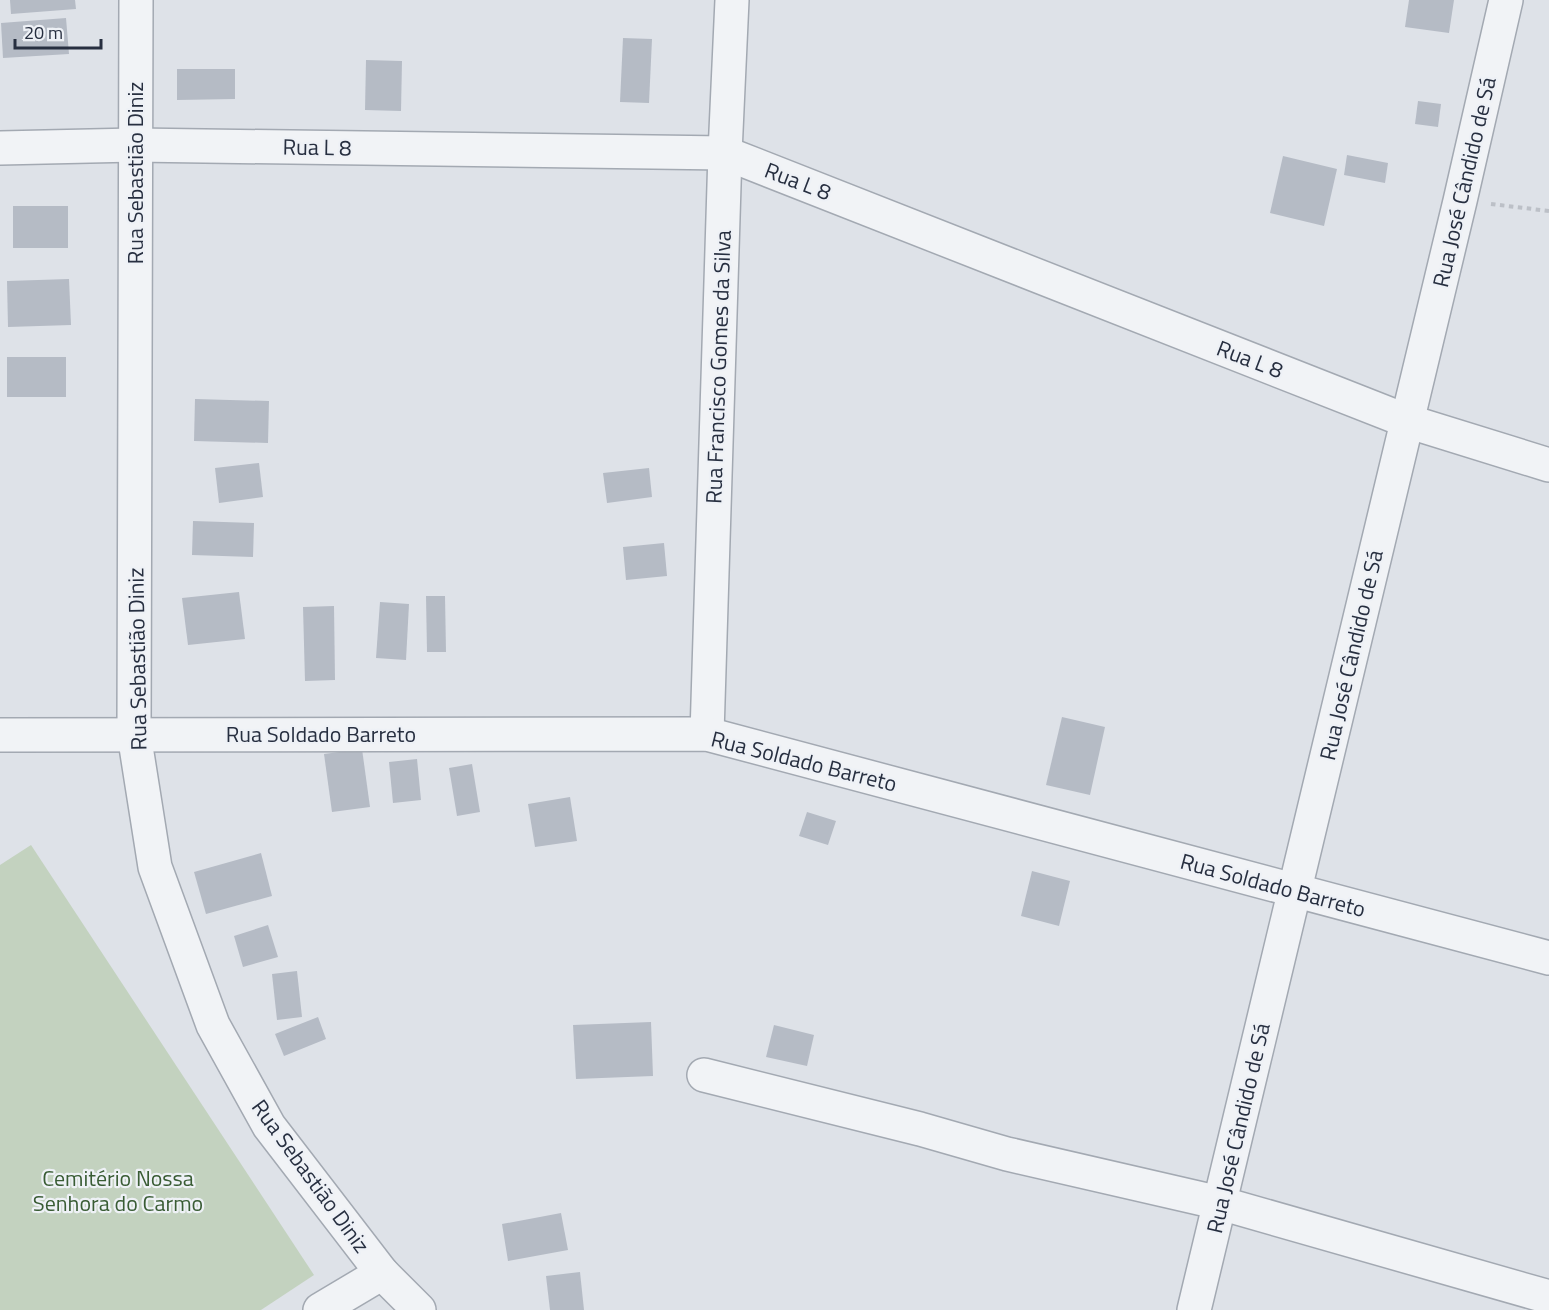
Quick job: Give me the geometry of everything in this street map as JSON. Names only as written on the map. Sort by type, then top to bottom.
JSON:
[{"type":"street","name":"Rua Sebastião Diniz","points":[[136,0],[135,734],[154,867],[213,1025],[268,1126],[382,1273],[419,1310]]},
{"type":"street","name":"Rua Francisco Gomes da Silva","points":[[707,734],[732,0]]},
{"type":"street","name":"Rua José Cândido de Sá","points":[[1194,1310],[1460,201],[1506,0]]},
{"type":"street","name":"Rua L 8","points":[[0,148],[135,145],[725,153],[1407,421],[1549,465]]},
{"type":"street","name":"Rua Soldado Barreto","points":[[0,735],[707,734],[1549,958]]},
{"type":"street","points":[[704,1075],[920,1129],[1007,1154],[1220,1203],[1549,1297]]},
{"type":"street","points":[[320,1310],[382,1273]]},
{"type":"path","points":[[1460,201],[1549,212]]},
{"type":"green space","name":"Cemitério Nossa Senhora do Carmo","points":[[31,845],[314,1275],[261,1310],[0,1310],[0,865]]},
{"type":"building","points":[[10,0],[75,0],[76,9],[11,14]]},
{"type":"building","points":[[1409,0],[1454,0],[1449,33],[1405,27]]},
{"type":"building","points":[[66,18],[69,54],[3,58],[1,23]]},
{"type":"building","points":[[623,38],[652,39],[649,103],[620,102]]},
{"type":"building","points":[[366,60],[402,61],[401,111],[365,110]]},
{"type":"building","points":[[177,69],[235,69],[235,99],[177,100]]},
{"type":"building","points":[[1418,101],[1441,104],[1438,127],[1415,124]]},
{"type":"building","points":[[1347,155],[1388,163],[1385,183],[1344,175]]},
{"type":"building","points":[[1283,156],[1337,169],[1324,226],[1270,213]]},
{"type":"building","points":[[13,206],[68,206],[68,248],[13,248]]},
{"type":"building","points":[[69,279],[71,325],[8,327],[7,281]]},
{"type":"building","points":[[7,357],[66,357],[66,397],[7,397]]},
{"type":"building","points":[[195,399],[269,401],[268,443],[194,441]]},
{"type":"building","points":[[259,463],[263,497],[219,503],[215,468]]},
{"type":"building","points":[[649,468],[652,497],[607,503],[603,473]]},
{"type":"building","points":[[193,521],[254,523],[253,557],[192,555]]},
{"type":"building","points":[[664,543],[667,576],[626,580],[623,547]]},
{"type":"building","points":[[239,592],[245,639],[188,645],[182,598]]},
{"type":"building","points":[[426,596],[445,596],[446,652],[427,652]]},
{"type":"building","points":[[380,602],[409,604],[406,660],[376,658]]},
{"type":"building","points":[[334,606],[335,680],[305,681],[303,607]]},
{"type":"building","points":[[1062,717],[1105,727],[1090,795],[1046,785]]},
{"type":"building","points":[[362,749],[370,807],[332,812],[324,754]]},
{"type":"building","points":[[417,759],[421,800],[393,803],[389,762]]},
{"type":"building","points":[[472,764],[480,812],[457,816],[449,768]]},
{"type":"building","points":[[570,797],[577,841],[535,847],[528,804]]},
{"type":"building","points":[[807,812],[836,821],[828,845],[799,836]]},
{"type":"building","points":[[261,853],[272,896],[206,914],[194,872]]},
{"type":"building","points":[[1032,871],[1070,881],[1059,926],[1021,916]]},
{"type":"building","points":[[268,925],[278,957],[243,967],[234,936]]},
{"type":"building","points":[[297,971],[302,1017],[277,1020],[272,974]]},
{"type":"building","points":[[318,1017],[326,1039],[284,1056],[275,1034]]},
{"type":"building","points":[[651,1022],[653,1076],[576,1079],[573,1025]]},
{"type":"building","points":[[774,1025],[814,1035],[807,1066],[766,1057]]},
{"type":"building","points":[[561,1213],[568,1250],[508,1261],[502,1224]]},
{"type":"building","points":[[580,1272],[584,1310],[550,1310],[546,1276]]}]
